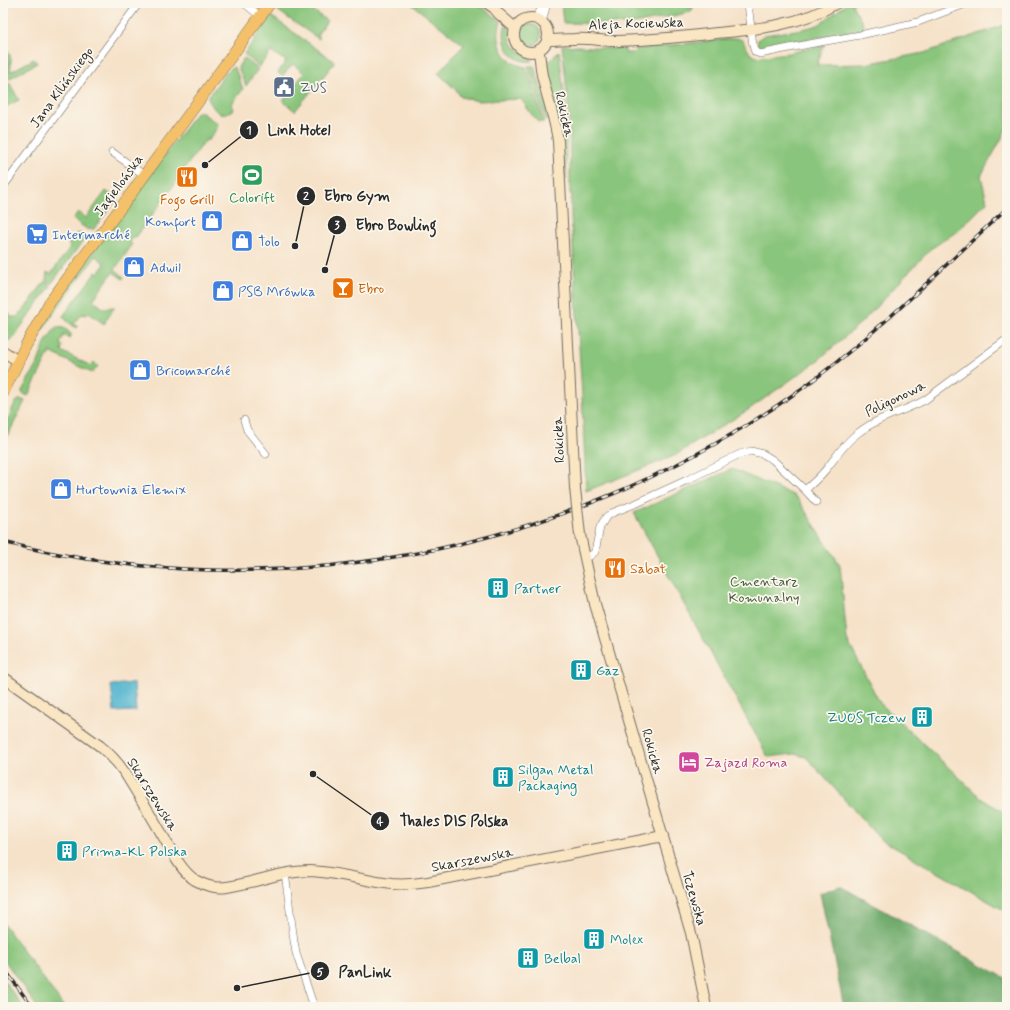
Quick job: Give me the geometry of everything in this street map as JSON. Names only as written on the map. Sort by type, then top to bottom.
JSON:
[{"type":"main road","name":"Jagiellońska","points":[[3,393],[31,335],[50,302],[270,3]]},
{"type":"street","name":"Jana Kilińskiego","points":[[3,187],[139,3]]},
{"type":"street","points":[[244,3],[260,16]]},
{"type":"street","points":[[538,20],[546,3]]},
{"type":"street","points":[[748,3],[750,30],[754,50],[760,54],[918,22],[968,3]]},
{"type":"street","name":"Aleja Kociewska","points":[[547,36],[560,34],[575,38],[615,41],[654,40],[750,30],[793,22],[827,9],[837,3]]},
{"type":"street","points":[[491,5],[501,9],[518,25]]},
{"type":"street","points":[[530,18],[538,20],[544,25],[547,36],[544,46],[535,51],[525,51],[520,49],[514,39],[514,34],[518,25],[530,18]]},
{"type":"street","name":"Rokicka","points":[[535,51],[535,63],[541,73],[554,119],[558,141],[575,488],[580,535],[595,604],[652,798]]},
{"type":"street","points":[[112,152],[144,175]]},
{"type":"street","name":"Poligonowa","points":[[805,490],[827,469],[844,446],[857,433],[879,420],[912,407],[925,400],[1007,339]]},
{"type":"street","points":[[3,352],[18,361]]},
{"type":"street","points":[[244,420],[246,430],[266,454]]},
{"type":"street","points":[[585,558],[595,552],[600,527],[606,517],[612,513],[685,481],[740,454],[751,451],[763,454],[773,460],[816,502]]},
{"type":"street","name":"Skarszewska","points":[[3,677],[100,746],[117,761],[126,773],[174,855],[185,870],[194,879],[213,887],[226,887],[285,874],[310,871],[324,872],[390,884],[412,884],[663,836]]},
{"type":"street","name":"Tczewska","points":[[652,798],[691,933],[706,1007]]},
{"type":"street","points":[[285,874],[296,952],[314,1007]]},
{"type":"green space","points":[[280,3],[304,3],[327,21],[317,35],[320,38],[319,39],[276,9]]},
{"type":"green space","points":[[410,3],[472,3],[483,8],[501,21],[499,36],[502,50],[511,61],[526,67],[544,122],[538,122],[521,99],[478,101],[461,97],[456,90],[438,73],[464,45]]},
{"type":"green space","points":[[561,3],[692,3],[693,6],[691,12],[634,24],[563,23]]},
{"type":"green space","points":[[848,3],[855,3],[852,5],[862,22],[864,29],[762,48],[757,46],[758,40],[764,35],[803,29],[818,25]]},
{"type":"green space","points":[[271,16],[335,62],[295,111],[283,101],[304,73],[293,64],[282,76],[278,73],[286,61],[271,52],[259,67],[244,54]]},
{"type":"green space","points":[[530,24],[538,27],[541,35],[538,43],[530,46],[522,43],[519,35],[522,27]]},
{"type":"green space","points":[[1007,24],[1007,125],[1003,136],[981,176],[987,202],[959,230],[932,248],[864,320],[816,362],[748,410],[674,456],[586,491],[582,395],[571,217],[572,194],[570,194],[570,135],[562,45],[625,49],[625,53],[634,53],[635,49],[737,38],[743,41],[749,52],[755,57],[789,53],[824,45],[817,65],[865,64],[924,53]]},
{"type":"green space","points":[[505,26],[510,28],[511,41],[513,44],[532,61],[518,59],[509,51],[506,46],[504,33]]},
{"type":"green space","points":[[3,45],[11,58],[10,72],[34,59],[37,63],[3,82],[3,76],[7,69],[8,63]]},
{"type":"green space","points":[[559,51],[566,110],[566,180],[544,64],[551,60]]},
{"type":"green space","points":[[244,58],[258,69],[246,86],[238,67]]},
{"type":"green space","points":[[528,66],[534,66],[549,113],[546,121]]},
{"type":"green space","points":[[232,67],[235,68],[243,89],[232,104],[234,110],[221,114],[214,108],[208,97],[224,75]]},
{"type":"green space","points":[[9,82],[19,100],[3,108],[3,85]]},
{"type":"green space","points":[[197,112],[201,112],[218,124],[217,128],[209,140],[206,140],[178,177],[177,181],[136,237],[135,236],[130,242],[132,245],[115,269],[124,277],[123,279],[113,272],[93,300],[103,308],[115,307],[105,321],[106,322],[104,324],[89,313],[86,315],[82,314],[74,324],[78,327],[76,328],[63,316],[96,272],[98,273],[105,264],[96,256],[37,338],[36,337],[52,306]]},
{"type":"green space","points":[[106,191],[117,199],[93,230],[88,230],[73,219],[78,212],[86,218]]},
{"type":"green space","points":[[77,233],[86,237],[51,284],[46,280],[47,272],[51,274],[70,247],[68,243]]},
{"type":"green space","points":[[45,281],[51,286],[14,338],[7,341],[3,340],[3,317],[7,317],[6,314],[10,314],[10,317],[19,317],[19,313],[24,310]]},
{"type":"green space","points":[[56,327],[64,328],[71,334],[70,338],[64,335],[60,343],[62,346],[61,351],[91,366],[94,362],[98,366],[92,373],[50,352],[28,396],[22,393],[22,391],[36,368],[45,343]]},
{"type":"green space","points":[[20,399],[25,401],[3,445],[3,430],[15,403]]},
{"type":"green space","name":"Cmentarz Komunalny","points":[[732,469],[791,494],[797,498],[840,565],[847,640],[880,703],[982,799],[1007,814],[1007,912],[880,839],[806,757],[794,754],[768,757],[634,513]]},
{"type":"green space","points":[[840,886],[1007,979],[1007,1007],[844,1007],[820,893]]},
{"type":"green space","points":[[3,923],[64,1007],[37,1007],[3,958]]},
{"type":"green space","points":[[3,979],[23,1007],[3,1007]]},
{"type":"water","points":[[134,683],[136,711],[114,712],[111,685]]},
{"type":"railway","points":[[3,542],[106,562],[210,570],[314,567],[416,553],[517,529],[614,493],[708,448],[797,392],[879,327],[1007,208]]},
{"type":"railway","points":[[3,967],[32,1007]]},
{"type":"place","name":"ZUS","points":[[284,87]]},
{"type":"place","name":"Link Hotel","points":[[205,165]]},
{"type":"place","name":"Colorift","points":[[252,175]]},
{"type":"place","name":"Fogo Grill","points":[[187,177]]},
{"type":"place","name":"Komfort","points":[[212,221]]},
{"type":"place","name":"Intermarché","points":[[37,234]]},
{"type":"place","name":"Tolo","points":[[242,241]]},
{"type":"place","name":"Ebro Gym","points":[[295,246]]},
{"type":"place","name":"Adwil","points":[[134,267]]},
{"type":"place","name":"Ebro Bowling","points":[[325,270]]},
{"type":"place","name":"Ebro","points":[[343,288]]},
{"type":"place","name":"PSB Mrówka","points":[[223,291]]},
{"type":"place","name":"Bricomarché","points":[[140,370]]},
{"type":"place","name":"Hurtownia Elemix","points":[[61,489]]},
{"type":"place","name":"Sabat","points":[[615,568]]},
{"type":"place","name":"Partner","points":[[498,588]]},
{"type":"place","name":"Gaz","points":[[581,670]]},
{"type":"place","name":"ZUOS Tczew","points":[[922,717]]},
{"type":"place","name":"Zajazd Roma","points":[[689,762]]},
{"type":"place","name":"Thales DIS Polska","points":[[313,774]]},
{"type":"place","name":"Silgan Metal Packaging","points":[[503,777]]},
{"type":"place","name":"Prima-KL Polska","points":[[67,851]]},
{"type":"place","name":"Molex","points":[[594,939]]},
{"type":"place","name":"Belbal","points":[[528,958]]},
{"type":"place","name":"PanLink","points":[[237,988]]}]
